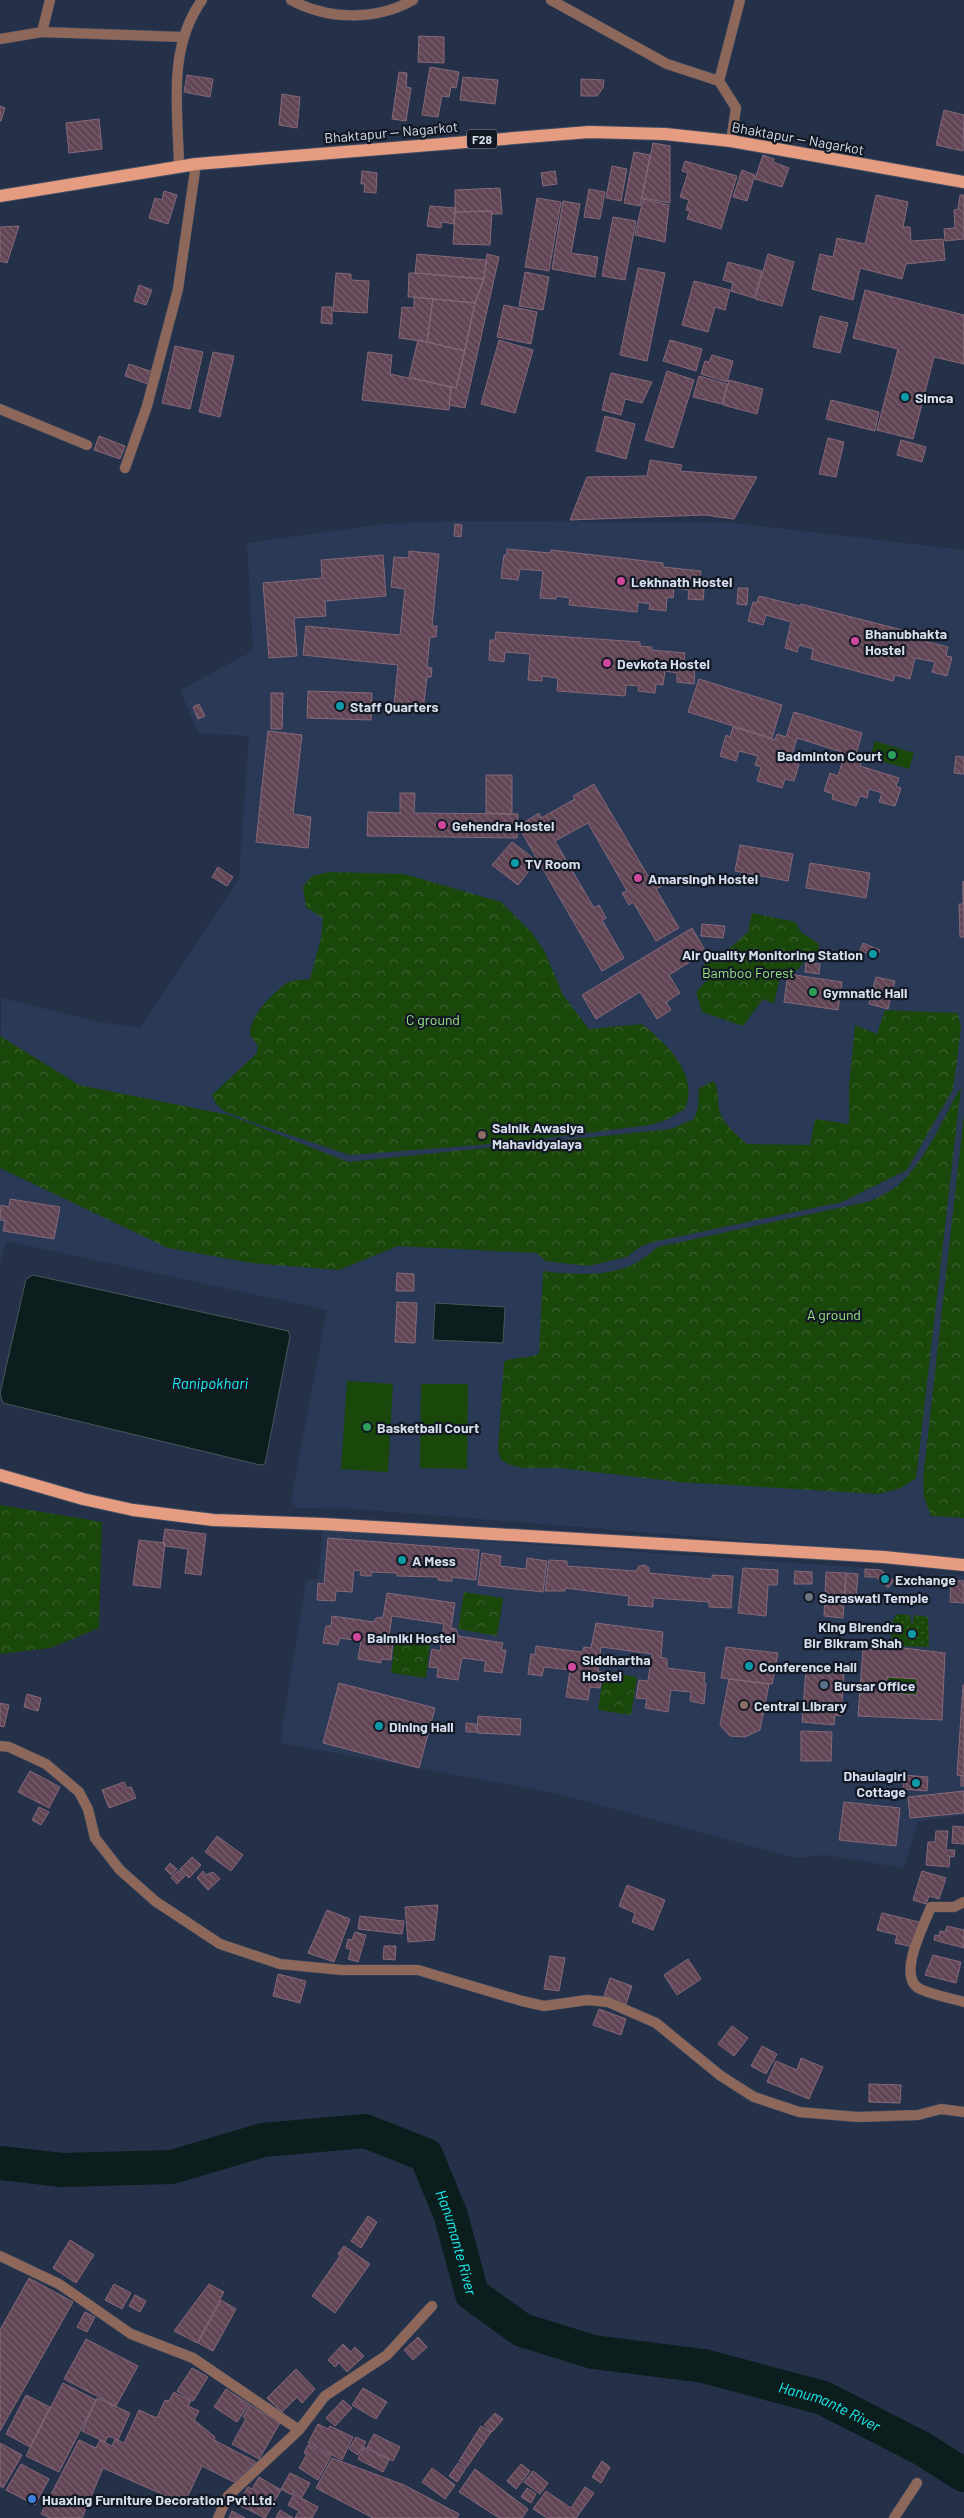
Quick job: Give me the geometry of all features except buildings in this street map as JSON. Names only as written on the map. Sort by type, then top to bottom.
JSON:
[{"type":"main road","name":"Bhaktapur — Nagarkot","points":[[0,196],[196,164],[589,132],[665,134],[731,142],[964,182]]},
{"type":"main road","points":[[0,1475],[83,1499],[133,1510],[213,1520],[324,1524],[884,1557],[964,1565]]},
{"type":"street","points":[[42,32],[50,0]]},
{"type":"street","points":[[179,167],[177,65],[182,37],[202,0]]},
{"type":"street","points":[[291,0],[304,7],[330,13],[357,16],[382,13],[413,0]]},
{"type":"street","points":[[551,0],[666,64],[719,81],[736,108],[731,142]]},
{"type":"street","points":[[719,81],[740,0]]},
{"type":"street","points":[[0,39],[42,32],[182,37]]},
{"type":"street","points":[[125,468],[147,406],[178,289],[196,164]]},
{"type":"street","points":[[0,409],[87,445]]},
{"type":"street","points":[[0,1746],[9,1747],[46,1764],[80,1792],[88,1809],[95,1838],[120,1870],[155,1901],[220,1944],[280,1964],[342,1970],[418,1970],[544,2006],[587,2000],[608,2002],[656,2023],[721,2076],[754,2097],[799,2112],[858,2117],[918,2115],[941,2109],[964,2112]]},
{"type":"street","points":[[964,1902],[954,1907],[931,1907],[909,1966],[911,1980],[918,1988],[964,2002]]},
{"type":"street","points":[[0,2256],[59,2284],[131,2334],[193,2358],[298,2430]]},
{"type":"street","points":[[218,2518],[228,2496],[298,2430],[325,2396],[387,2355],[432,2306]]},
{"type":"street","points":[[894,2518],[917,2483]]},
{"type":"shaded area","name":"Sainik Awasiya Mahavidyalaya","points":[[460,521],[734,523],[964,550],[964,1558],[356,1509],[296,1508],[291,1500],[327,1310],[6,1241],[0,1263],[1,998],[99,1022],[140,1028],[239,878],[249,736],[198,733],[180,690],[253,651],[247,543],[383,524]]},
{"type":"shaded area","points":[[323,1530],[881,1569],[897,1582],[931,1584],[942,1574],[964,1576],[964,1815],[918,1821],[904,1868],[825,1855],[795,1858],[555,1793],[280,1743],[306,1581],[318,1579]]},
{"type":"green space","name":"Badminton Court","points":[[875,741],[914,753],[909,769],[870,758]]},
{"type":"green space","name":"C ground","points":[[329,872],[404,874],[501,902],[532,933],[545,952],[563,995],[589,1029],[642,1024],[671,1051],[684,1072],[688,1084],[685,1109],[666,1120],[650,1125],[505,1143],[350,1155],[224,1111],[216,1104],[212,1095],[257,1053],[258,1046],[250,1035],[257,1013],[268,999],[287,983],[310,979],[321,938],[323,918],[306,907],[303,887],[312,876]]},
{"type":"green space","name":"Bamboo Forest","points":[[752,913],[795,922],[801,932],[819,944],[818,958],[806,960],[797,970],[782,969],[774,1004],[763,999],[743,1026],[702,1012],[696,992],[709,978],[704,963],[725,952],[748,932]]},
{"type":"green space","points":[[885,1010],[958,1013],[961,1029],[953,1089],[907,1170],[842,1202],[657,1241],[641,1246],[627,1257],[588,1266],[545,1261],[537,1253],[398,1246],[339,1270],[252,1263],[168,1248],[0,1168],[0,1036],[79,1085],[229,1115],[348,1162],[671,1129],[694,1119],[698,1108],[699,1088],[714,1081],[722,1117],[747,1144],[810,1145],[815,1119],[849,1124],[849,1087],[855,1025],[877,1034]]},
{"type":"green space","name":"A ground","points":[[961,1087],[916,1478],[901,1488],[879,1494],[680,1482],[559,1468],[524,1468],[510,1465],[501,1460],[498,1449],[504,1362],[530,1357],[539,1353],[543,1271],[577,1274],[610,1272],[635,1263],[658,1247],[871,1201],[892,1190],[913,1170],[931,1143]]},
{"type":"green space","points":[[964,1115],[964,1518],[931,1516],[924,1497],[923,1478]]},
{"type":"green space","name":"Basketball Court","points":[[347,1381],[393,1384],[388,1472],[341,1469]]},
{"type":"green space","name":"Basketball Court","points":[[421,1384],[468,1384],[467,1469],[420,1468]]},
{"type":"green space","points":[[0,1505],[102,1522],[99,1628],[50,1648],[0,1654]]},
{"type":"green space","points":[[464,1592],[503,1598],[497,1636],[458,1629]]},
{"type":"green space","points":[[896,1614],[910,1615],[911,1623],[913,1623],[914,1615],[928,1617],[929,1647],[891,1646],[892,1623]]},
{"type":"green space","points":[[395,1639],[430,1644],[426,1678],[391,1673]]},
{"type":"green space","points":[[604,1672],[637,1677],[631,1715],[598,1710]]},
{"type":"green space","points":[[887,1677],[917,1679],[917,1695],[887,1693]]},
{"type":"water","name":"Ranipokhari","points":[[33,1275],[288,1331],[290,1336],[265,1464],[260,1465],[3,1403],[0,1394],[26,1279]]},
{"type":"water","points":[[435,1303],[505,1307],[503,1343],[433,1340]]},
{"type":"waterway","name":"Hanumante River","points":[[0,2163],[62,2170],[172,2167],[263,2140],[365,2131],[426,2155],[451,2216],[472,2294],[522,2330],[593,2352],[704,2366],[823,2398],[921,2448],[964,2475]]},
{"type":"place","name":"Simca","points":[[905,397]]},
{"type":"place","name":"Lekhnath Hostel","points":[[621,581]]},
{"type":"place","name":"Bhanubhakta Hostel","points":[[855,641]]},
{"type":"place","name":"Devkota Hostel","points":[[607,663]]},
{"type":"place","name":"Staff Quarters","points":[[340,706]]},
{"type":"place","name":"Badminton Court","points":[[892,755]]},
{"type":"place","name":"Gehendra Hostel","points":[[442,825]]},
{"type":"place","name":"TV Room","points":[[515,863]]},
{"type":"place","name":"Amarsingh Hostel","points":[[638,878]]},
{"type":"place","name":"Air Quality Monitoring Station","points":[[873,954]]},
{"type":"place","name":"Gymnatic Hall","points":[[813,992]]},
{"type":"place","name":"Sainik Awasiya Mahavidyalaya","points":[[482,1135]]},
{"type":"place","name":"Basketball Court","points":[[367,1427]]},
{"type":"place","name":"A Mess","points":[[402,1560]]},
{"type":"place","name":"Exchange","points":[[885,1579]]},
{"type":"place","name":"Saraswati Temple","points":[[809,1597]]},
{"type":"place","name":"King Birendra Bir Bikram Shah","points":[[912,1634]]},
{"type":"place","name":"Balmiki Hostel","points":[[357,1637]]},
{"type":"place","name":"Conference Hall","points":[[749,1666]]},
{"type":"place","name":"Siddhartha Hostel","points":[[572,1667]]},
{"type":"place","name":"Bursar Office","points":[[824,1685]]},
{"type":"place","name":"Central Library","points":[[744,1705]]},
{"type":"place","name":"Dining Hall","points":[[379,1726]]},
{"type":"place","name":"Dhaulagiri Cottage","points":[[916,1783]]},
{"type":"place","name":"Huaxing Furniture Decoration Pvt.Ltd.","points":[[32,2499]]}]
